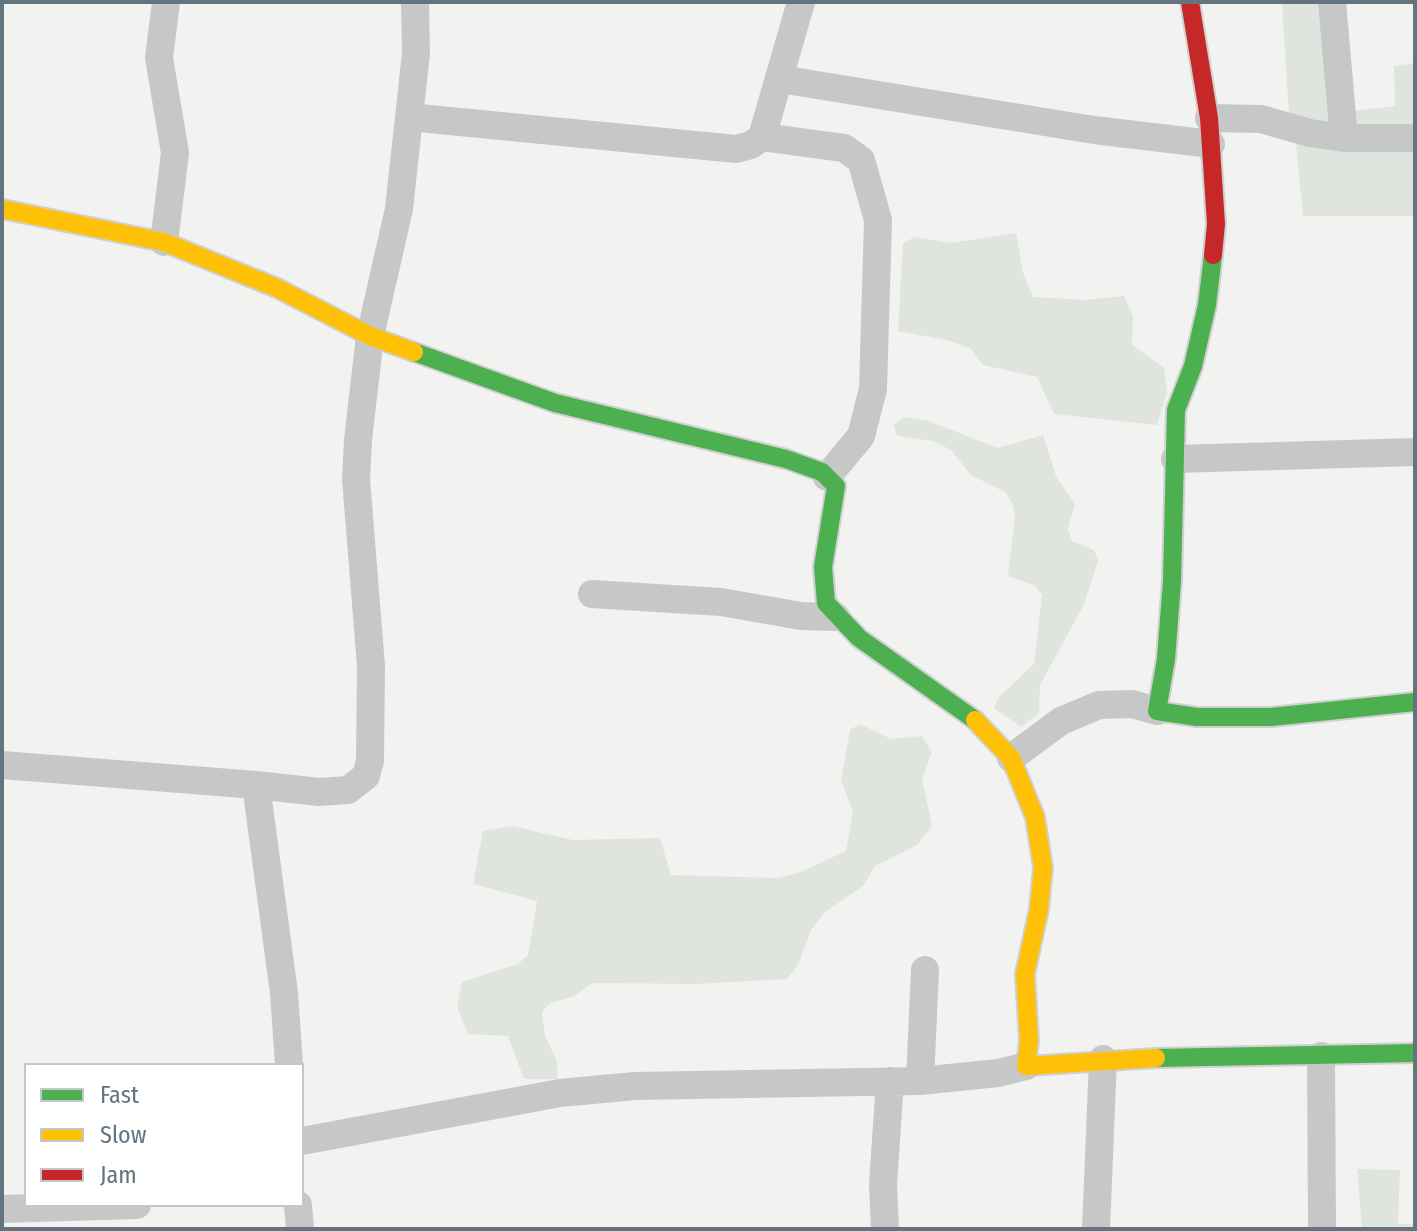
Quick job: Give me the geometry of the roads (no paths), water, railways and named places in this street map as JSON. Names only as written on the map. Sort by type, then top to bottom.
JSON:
[{"type":"street","points":[[164,242],[175,153],[159,58],[166,2]]},
{"type":"street","points":[[2,765],[319,792],[348,790],[359,785],[370,761],[371,666],[356,479],[370,336],[399,209],[416,53],[415,2]]},
{"type":"street","points":[[409,117],[736,149],[751,145],[762,137],[801,2]]},
{"type":"street","points":[[1157,711],[1166,659],[1172,581],[1176,410],[1193,366],[1207,305],[1216,224],[1210,131],[1190,2]]},
{"type":"street","points":[[1332,2],[1344,138]]},
{"type":"street","points":[[780,79],[1094,130],[1210,131],[1261,119],[1310,133],[1344,138],[1415,138]]},
{"type":"street","points":[[762,137],[844,148],[861,160],[878,220],[873,389],[861,436],[827,477]]},
{"type":"street","points":[[2,209],[164,242],[277,288],[370,336],[555,403],[786,459],[827,477],[836,486],[822,585],[826,603],[859,638],[966,711],[1011,758],[1035,817],[1043,868],[1039,909],[1025,974],[1029,1041],[1026,1066]]},
{"type":"street","points":[[1175,459],[1415,452]]},
{"type":"street","points":[[592,594],[721,602],[801,616],[836,617]]},
{"type":"street","points":[[1011,758],[1061,721],[1099,705],[1132,704],[1197,717],[1271,717],[1415,702]]},
{"type":"street","points":[[256,785],[284,993],[289,1063]]},
{"type":"street","points":[[920,1081],[925,970]]},
{"type":"street","points":[[304,1141],[575,1092],[635,1086],[920,1081],[1103,1059],[1415,1053]]},
{"type":"street","points":[[1321,1056],[1322,1229]]},
{"type":"street","points":[[1096,1229],[1103,1059]]},
{"type":"street","points":[[885,1229],[883,1184],[890,1081]]},
{"type":"street","points":[[2,1209],[70,1207]]},
{"type":"street","points":[[298,1207],[300,1229]]}]
